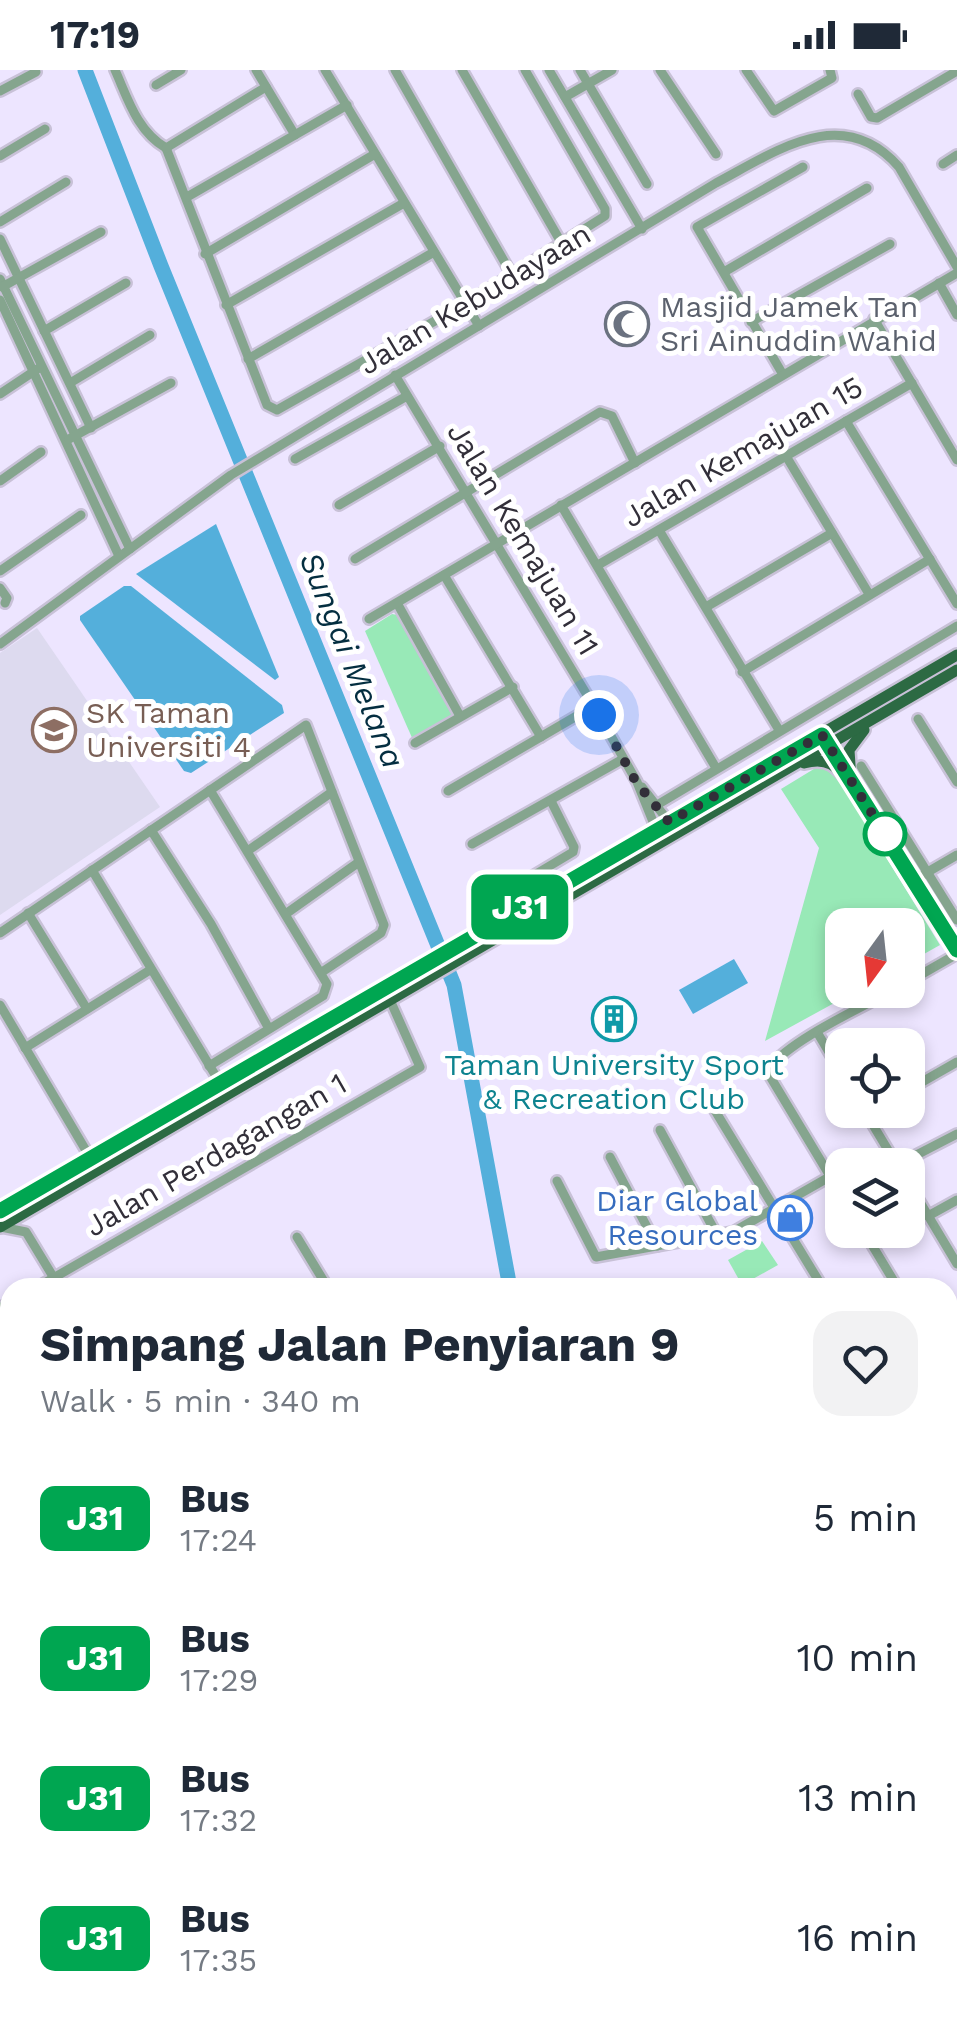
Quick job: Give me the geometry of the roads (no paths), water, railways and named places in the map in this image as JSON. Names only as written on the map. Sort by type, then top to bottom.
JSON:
[{"type":"main road","points":[[1,1227],[773,778],[957,654]]},
{"type":"main road","points":[[0,1211],[669,822],[886,711],[957,670]]},
{"type":"main road","points":[[852,785],[848,750],[886,711]]},
{"type":"main road","points":[[773,778],[823,760],[832,763],[852,785]]},
{"type":"street","points":[[115,70],[140,126],[166,148],[266,405],[277,410],[602,220],[606,208],[525,70]]},
{"type":"street","points":[[156,85],[182,70]]},
{"type":"street","points":[[256,70],[295,135]]},
{"type":"street","points":[[325,70],[479,326]]},
{"type":"street","points":[[395,70],[512,275]]},
{"type":"street","points":[[462,70],[562,244]]},
{"type":"street","points":[[549,70],[642,229]]},
{"type":"street","points":[[580,70],[647,184]]},
{"type":"street","points":[[565,97],[612,70]]},
{"type":"street","points":[[660,70],[716,154]]},
{"type":"street","points":[[746,70],[774,111],[830,79],[832,72]]},
{"type":"street","points":[[858,94],[871,117],[877,118],[957,71]]},
{"type":"street","points":[[0,91],[36,72]]},
{"type":"street","points":[[166,148],[266,87]]},
{"type":"street","points":[[187,197],[346,105]]},
{"type":"street","points":[[0,156],[45,129]]},
{"type":"street","name":"Jalan Kebudayaan","points":[[0,644],[260,457],[789,144],[834,134],[873,145],[889,156],[957,270]]},
{"type":"street","points":[[205,254],[376,154]]},
{"type":"street","points":[[943,164],[957,155]]},
{"type":"street","points":[[782,373],[697,227],[803,166]]},
{"type":"street","points":[[0,222],[66,182]]},
{"type":"street","points":[[724,272],[867,188]]},
{"type":"street","points":[[226,305],[404,203]]},
{"type":"street","points":[[101,232],[19,279],[1,284],[119,556]]},
{"type":"street","points":[[0,239],[91,428]]},
{"type":"street","points":[[751,322],[890,244]]},
{"type":"street","points":[[248,359],[434,252]]},
{"type":"street","points":[[369,619],[957,270]]},
{"type":"street","points":[[44,331],[126,283]]},
{"type":"street","points":[[939,283],[957,315]]},
{"type":"street","points":[[0,300],[38,368]]},
{"type":"street","points":[[874,320],[957,460]]},
{"type":"street","points":[[70,383],[150,335]]},
{"type":"street","points":[[0,394],[38,368]]},
{"type":"street","name":"Jalan Kemajuan 11","points":[[395,375],[624,758],[656,830]]},
{"type":"street","points":[[70,438],[171,383]]},
{"type":"street","name":"Jalan Kemajuan 15","points":[[598,565],[912,383]]},
{"type":"street","points":[[295,460],[408,396]]},
{"type":"street","points":[[355,559],[600,412],[612,416],[634,464]]},
{"type":"street","points":[[846,421],[957,604]]},
{"type":"street","points":[[70,438],[130,549]]},
{"type":"street","points":[[338,505],[440,446]]},
{"type":"street","points":[[0,481],[40,452]]},
{"type":"street","points":[[786,456],[870,594]]},
{"type":"street","points":[[561,505],[716,768]]},
{"type":"street","points":[[0,571],[81,515]]},
{"type":"street","points":[[658,530],[779,730]]},
{"type":"street","points":[[706,607],[832,533]]},
{"type":"street","points":[[742,672],[930,559]]},
{"type":"street","points":[[444,575],[542,737]]},
{"type":"street","points":[[0,588],[6,602]]},
{"type":"street","points":[[398,603],[460,716]]},
{"type":"street","points":[[657,805],[957,626]]},
{"type":"street","points":[[415,742],[513,687]]},
{"type":"street","points":[[448,792],[592,707]]},
{"type":"street","points":[[918,719],[957,782]]},
{"type":"street","points":[[0,933],[306,726],[375,896],[384,930],[322,972]]},
{"type":"street","points":[[825,740],[957,952],[925,972]]},
{"type":"street","points":[[472,844],[624,758]]},
{"type":"street","points":[[861,766],[957,920]]},
{"type":"street","name":"Jalan Kemajuan 11","points":[[636,782],[669,822]]},
{"type":"street","points":[[209,1066],[326,990],[322,972],[210,790]]},
{"type":"street","points":[[248,850],[332,792]]},
{"type":"street","points":[[486,904],[573,852],[550,801]]},
{"type":"street","points":[[151,830],[211,924],[268,1027]]},
{"type":"street","points":[[914,880],[957,854]]},
{"type":"street","points":[[287,913],[359,862]]},
{"type":"street","points":[[92,870],[220,1083]]},
{"type":"street","points":[[28,913],[86,1009]]},
{"type":"street","points":[[25,1048],[150,970]]},
{"type":"street","name":"Jalan Perdagangan 1","points":[[54,1277],[420,1067],[390,1000]]},
{"type":"street","points":[[0,1006],[90,1160]]},
{"type":"street","points":[[825,1168],[768,1072],[778,1057],[860,1008]]},
{"type":"street","points":[[817,1032],[825,1045]]},
{"type":"street","points":[[925,1080],[957,1062]]},
{"type":"street","points":[[711,1104],[817,1278]]},
{"type":"street","points":[[660,1130],[717,1235]]},
{"type":"street","points":[[925,1151],[957,1134]]},
{"type":"street","points":[[610,1158],[657,1246]]},
{"type":"street","points":[[556,1181],[596,1257],[733,1232],[825,1179]]},
{"type":"street","points":[[928,1216],[957,1200]]},
{"type":"street","points":[[26,1232],[36,1208]]},
{"type":"street","points":[[925,1211],[957,1264]]},
{"type":"street","points":[[1,1227],[26,1232],[54,1277]]},
{"type":"street","points":[[297,1237],[322,1278]]},
{"type":"street","points":[[874,1248],[892,1278]]},
{"type":"water","points":[[216,524],[279,677],[275,680],[136,574]]},
{"type":"water","points":[[124,586],[131,586],[282,705],[284,713],[191,773],[184,771],[80,620],[80,616]]},
{"type":"water","points":[[734,959],[748,983],[693,1014],[679,990]]},
{"type":"waterway","name":"Sungai Melana","points":[[85,70],[454,985],[508,1278]]},
{"type":"place","name":"Masjid Jamek Tan Sri Ainuddin Wahid","points":[[627,324]]},
{"type":"place","name":"SK Taman Universiti 4","points":[[54,730]]},
{"type":"place","name":"Taman University Sport & Recreation Club","points":[[614,1019]]},
{"type":"place","name":"Diar Global Resources","points":[[790,1218]]}]
